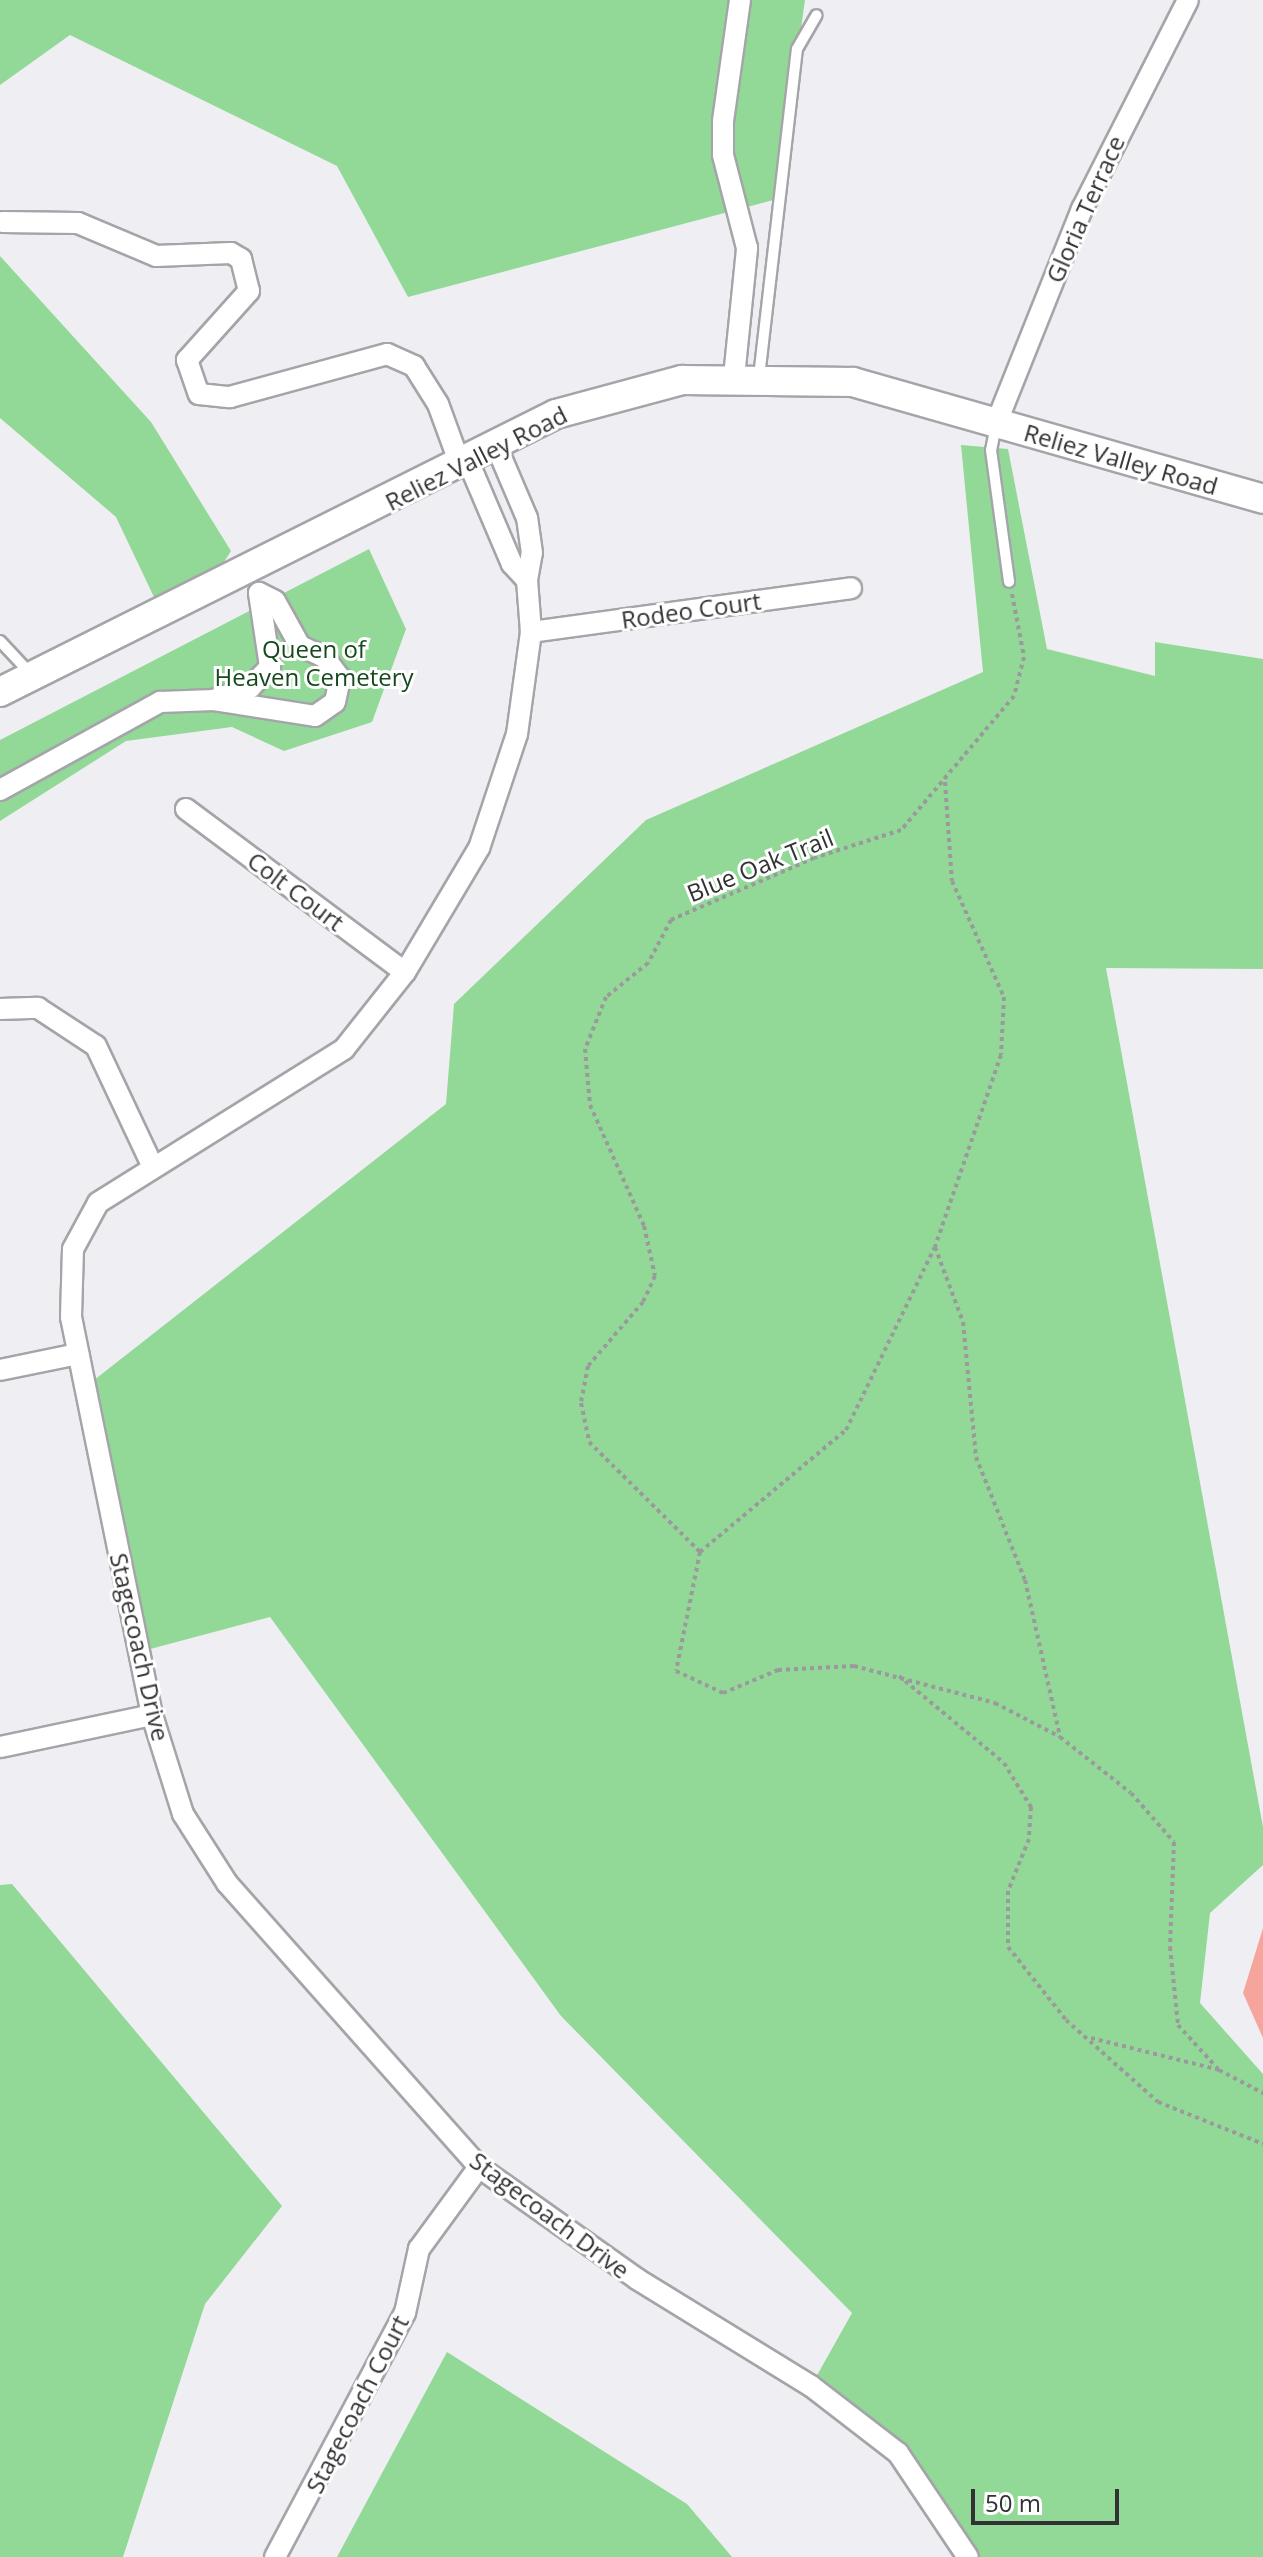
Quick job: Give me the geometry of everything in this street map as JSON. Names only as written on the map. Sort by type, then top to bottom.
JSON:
[{"type":"main road","name":"Reliez Valley Road","points":[[0,692],[253,583],[495,443],[633,389],[746,377],[853,382],[1263,499]]},
{"type":"street","points":[[740,0],[737,54],[723,132],[747,248],[746,377]]},
{"type":"street","name":"Gloria Terrace","points":[[996,424],[1082,209],[1188,0]]},
{"type":"street","name":"Stagecoach Drive","points":[[2,222],[78,223],[156,256],[231,253],[241,259],[249,291],[187,360],[199,394],[230,397],[387,354],[414,366],[500,527],[512,564],[527,580]]},
{"type":"street","name":"Stagecoach Drive","points":[[495,443],[527,518],[532,553],[527,580],[531,632],[517,734],[479,848],[405,972],[344,1049],[152,1165],[98,1203],[73,1249],[67,1276],[78,1354],[152,1715],[183,1814],[227,1883],[479,2167],[637,2279],[811,2386],[898,2453],[968,2557]]},
{"type":"street","points":[[500,527],[527,518]]},
{"type":"street","points":[[0,790],[160,702],[214,700],[301,717],[325,713],[340,678],[324,657],[300,646],[275,601],[253,583]]},
{"type":"street","points":[[253,583],[273,658]]},
{"type":"street","name":"Rodeo Court","points":[[531,632],[851,588]]},
{"type":"street","points":[[214,700],[251,687],[273,658],[300,646]]},
{"type":"street","name":"Colt Court","points":[[186,809],[405,972]]},
{"type":"street","points":[[0,1009],[38,1008],[96,1046],[152,1165]]},
{"type":"street","points":[[0,1370],[78,1354]]},
{"type":"street","points":[[0,1747],[152,1715]]},
{"type":"street","name":"Stagecoach Court","points":[[275,2557],[405,2313],[419,2249],[479,2167]]},
{"type":"lane","points":[[746,377],[797,49],[817,15]]},
{"type":"lane","points":[[996,424],[991,450],[1009,582]]},
{"type":"lane","points":[[0,641],[34,678]]},
{"type":"path","name":"Blue Oak Trail","points":[[700,1552],[589,1442],[581,1403],[588,1366],[643,1302],[655,1276],[644,1226],[590,1105],[585,1049],[606,997],[648,963],[671,920],[814,858],[901,830],[1014,696],[1024,657],[1009,582]]},
{"type":"path","points":[[944,780],[952,881],[1004,997],[1001,1055],[935,1247],[846,1430],[700,1552],[676,1671],[723,1693],[811,1664],[897,1674],[995,1703],[1060,1737],[1131,1793],[1174,1842],[1170,1947],[1178,2025],[1219,2070]]},
{"type":"path","points":[[935,1247],[963,1322],[976,1457],[1025,1580],[1060,1737]]},
{"type":"path","points":[[897,1674],[1004,1763],[1031,1807],[1029,1839],[1008,1891],[1008,1947],[1089,2038],[1158,2102],[1263,2144]]},
{"type":"path","points":[[1089,2038],[1219,2070],[1263,2093]]},
{"type":"green space","points":[[0,0],[805,0],[777,199],[408,297],[337,166],[70,35],[0,85]]},
{"type":"green space","points":[[0,256],[151,422],[231,551],[204,593],[162,614],[116,517],[0,418]]},
{"type":"green space","points":[[961,445],[1008,449],[1047,649],[1155,676],[1155,642],[1263,659],[1263,969],[1106,968],[1263,1827],[1263,1865],[1210,1913],[1200,2003],[1263,2074],[1263,2557],[968,2557],[898,2453],[811,2386],[852,2313],[561,2016],[270,1617],[139,1652],[84,1388],[446,1104],[454,1004],[646,820],[983,672]]},
{"type":"green space","name":"Queen of Heaven Cemetery","points":[[369,549],[406,629],[372,722],[284,751],[232,727],[126,741],[0,821],[0,740]]},
{"type":"green space","points":[[12,1884],[282,2206],[205,2304],[123,2557],[0,2557],[0,1885]]},
{"type":"green space","points":[[447,2352],[687,2504],[732,2557],[337,2557]]},
{"type":"building","points":[[1263,1928],[1263,2038],[1243,1993]]}]
